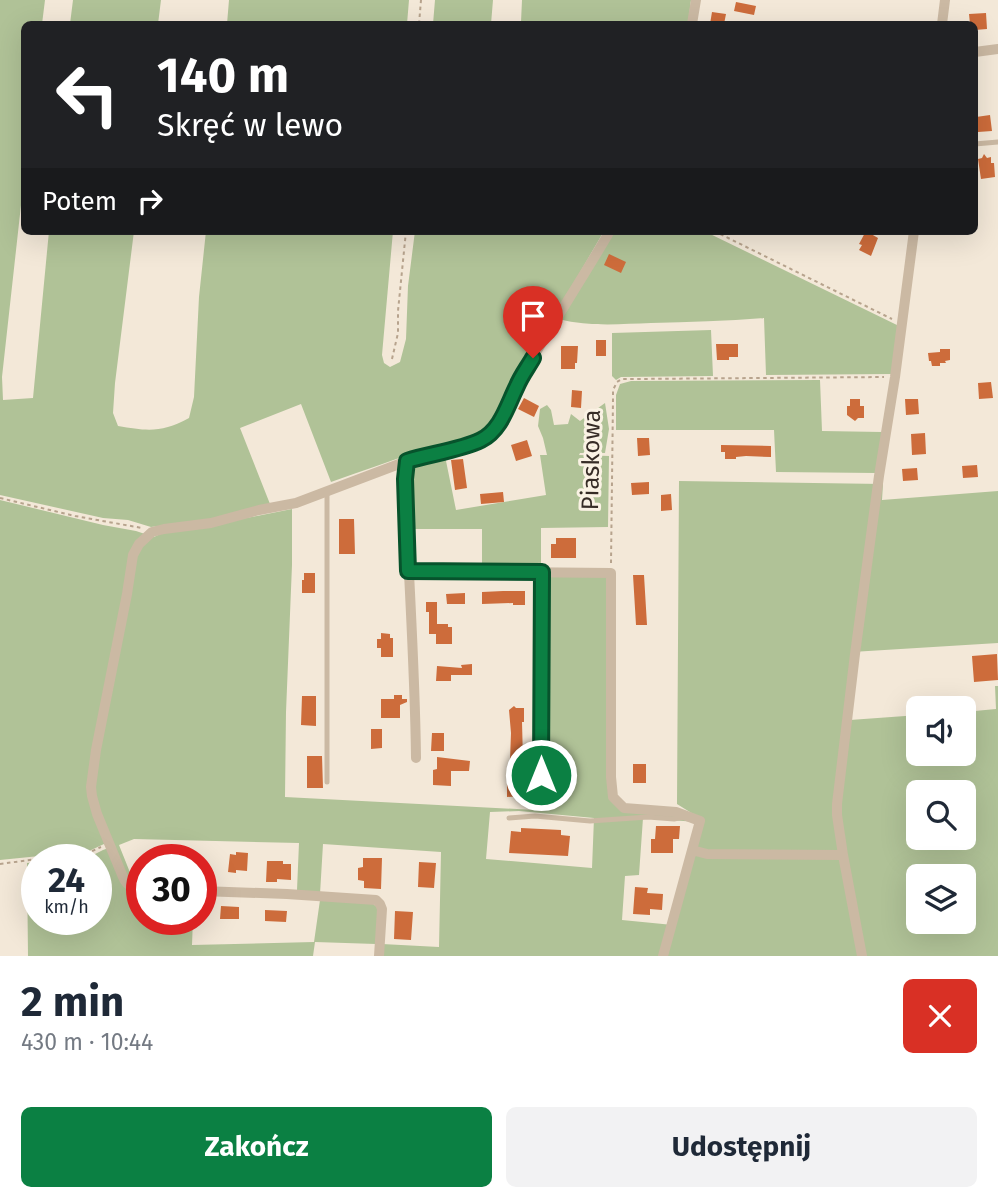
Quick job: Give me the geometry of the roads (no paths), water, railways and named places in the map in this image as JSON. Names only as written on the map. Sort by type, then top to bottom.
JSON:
[{"type":"street","points":[[692,21],[696,0]]},
{"type":"street","points":[[942,21],[945,0]]},
{"type":"street","points":[[978,52],[998,49]]},
{"type":"street","points":[[126,884],[93,803],[92,769],[133,555],[139,544],[152,532],[164,528],[211,523],[284,506],[407,461],[481,440],[499,423],[522,376],[608,235]]},
{"type":"street","points":[[862,956],[839,831],[837,804],[855,654],[914,235]]},
{"type":"street","points":[[407,461],[405,479],[416,758]]},
{"type":"street","points":[[408,571],[611,573],[613,797],[624,808],[670,811],[700,821],[663,956]]},
{"type":"street","points":[[541,775],[542,572]]},
{"type":"street","points":[[692,850],[707,854],[843,855]]},
{"type":"street","points":[[217,892],[376,900],[382,909],[379,956]]},
{"type":"lane","points":[[978,144],[998,142]]},
{"type":"lane","points":[[327,490],[327,782]]},
{"type":"lane","points":[[509,818],[535,816],[590,821],[648,817],[674,819],[686,815]]}]
